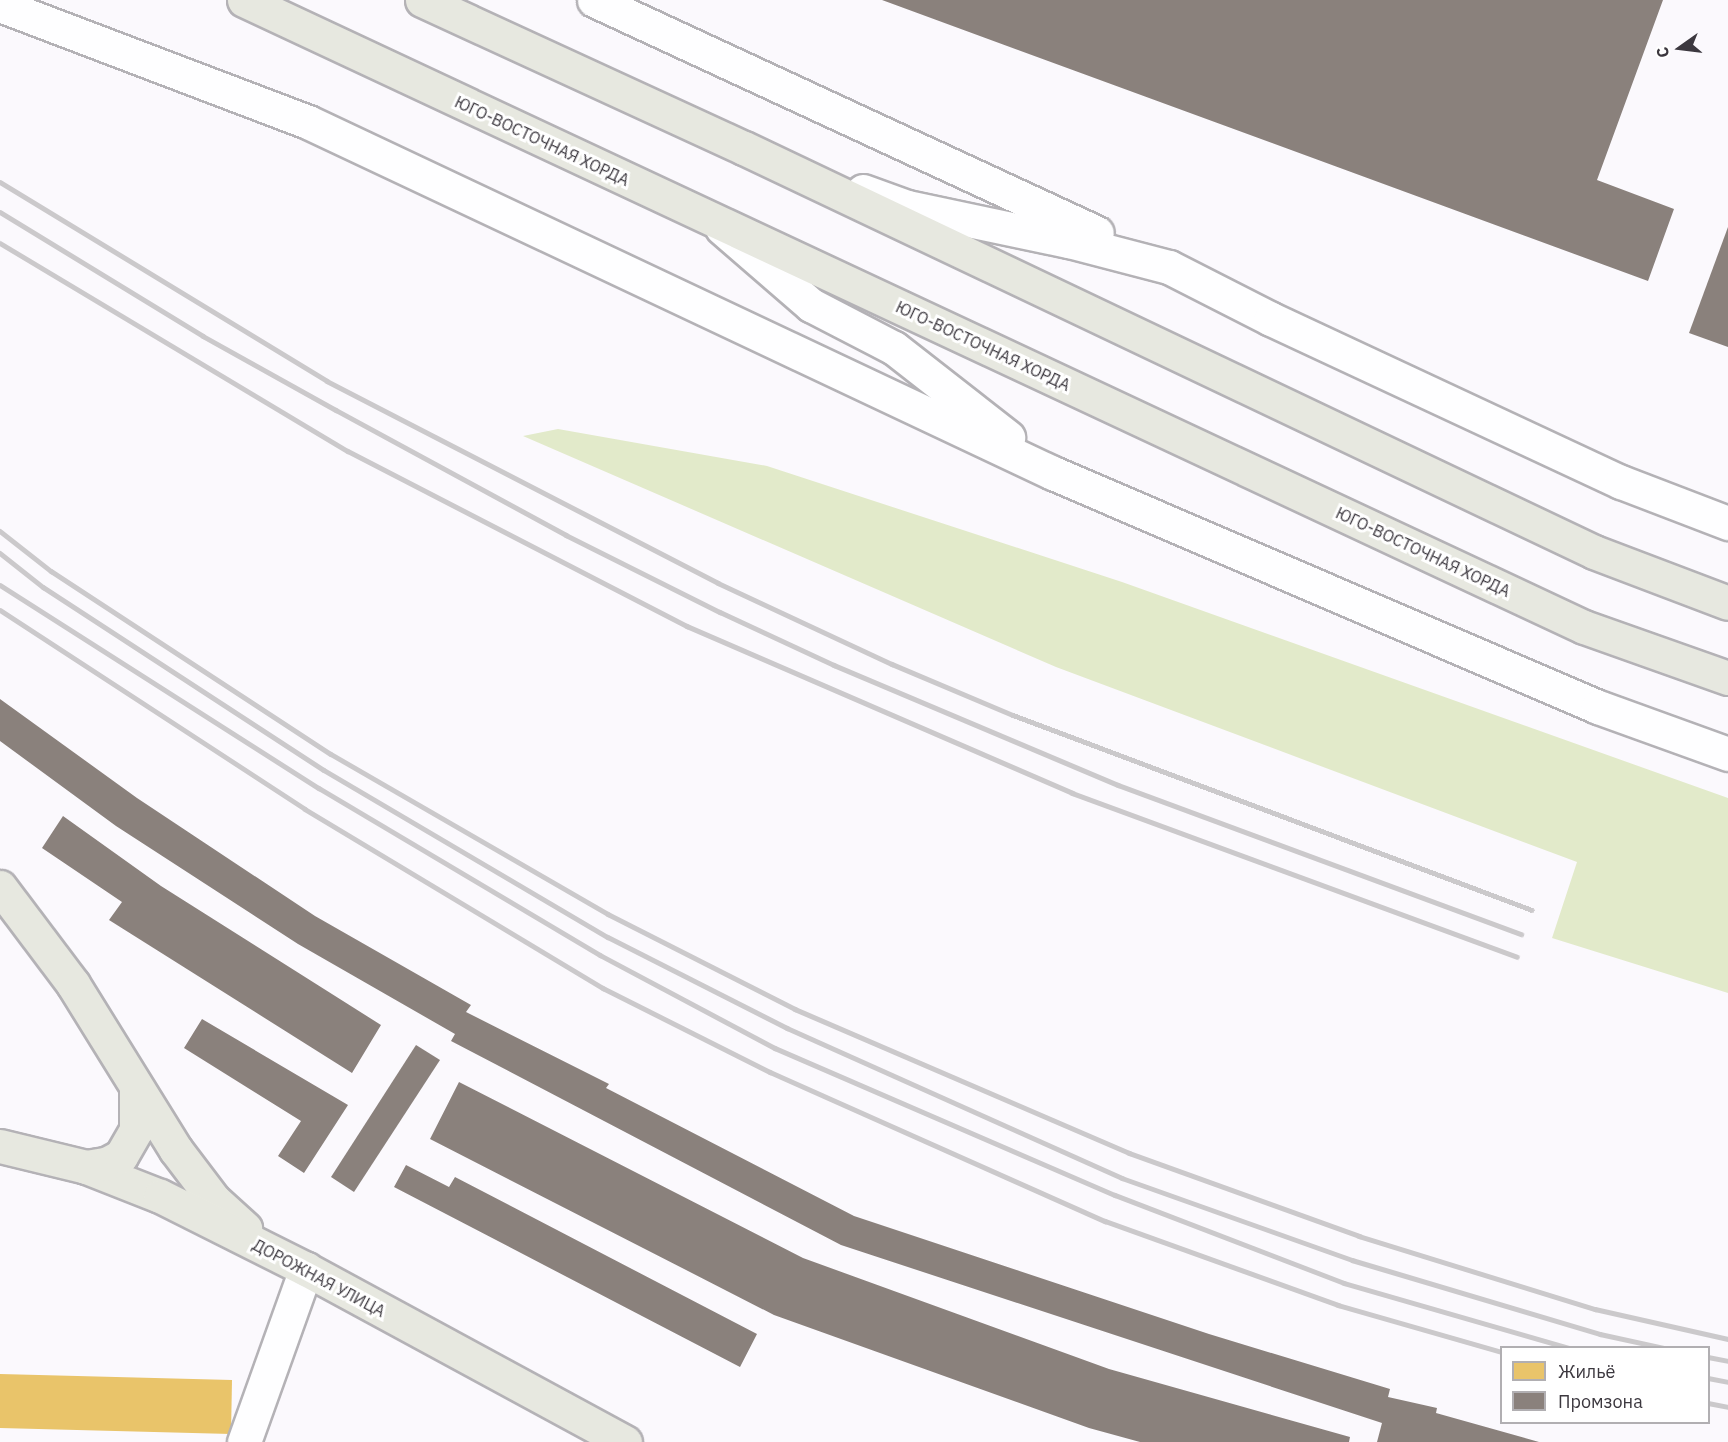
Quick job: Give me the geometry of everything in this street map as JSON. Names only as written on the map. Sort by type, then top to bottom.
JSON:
[{"type":"main road","name":"ЮГО-ВОСТОЧНАЯ ХОРДА","points":[[244,0],[1584,627],[1728,678]]},
{"type":"main road","points":[[422,0],[744,148],[1594,552],[1728,603]]},
{"type":"main road","points":[[0,887],[73,984],[136,1087],[214,1200],[271,1252]]},
{"type":"main road","points":[[86,1167],[106,1164],[121,1156],[136,1130],[136,1087]]},
{"type":"main road","points":[[136,1087],[162,1150],[164,1177],[160,1196]]},
{"type":"main road","name":"ДОРОЖНАЯ УЛИЦА","points":[[0,1146],[86,1167],[160,1196],[306,1269],[625,1442]]},
{"type":"street","points":[[594,0],[1169,267],[1271,320],[1621,482],[1728,523]]},
{"type":"street","points":[[0,5],[308,122],[1053,473],[1598,707],[1728,754]]},
{"type":"street","points":[[744,148],[908,207],[1069,241],[1169,267]]},
{"type":"street","points":[[714,221],[811,305],[894,348],[1053,473]]},
{"type":"street","points":[[243,1442],[306,1269]]},
{"type":"green space","points":[[558,429],[767,466],[1122,582],[1728,798],[1728,993],[1552,938],[1577,862],[1056,667],[523,436]]},
{"type":"building: Жильё","points":[[0,1374],[232,1380],[231,1434],[0,1428]]},
{"type":"building: Промзона","points":[[882,0],[1663,0],[1597,180],[1674,209],[1648,281]]},
{"type":"building: Промзона","points":[[1728,227],[1728,347],[1689,333]]},
{"type":"building: Промзона","points":[[0,699],[137,798],[315,916],[471,1005],[466,1012],[609,1084],[606,1088],[854,1216],[1209,1334],[1390,1389],[1388,1397],[1437,1408],[1436,1413],[1539,1442],[1377,1442],[1382,1423],[841,1245],[451,1041],[455,1034],[298,944],[116,826],[0,741]]},
{"type":"building: Промзона","points":[[63,816],[161,886],[381,1025],[352,1073],[109,920],[122,902],[42,848]]},
{"type":"building: Промзона","points":[[202,1019],[348,1105],[304,1173],[278,1156],[301,1121],[184,1048]]},
{"type":"building: Промзона","points":[[416,1045],[440,1060],[354,1192],[331,1177]]},
{"type":"building: Промзона","points":[[459,1082],[803,1258],[1109,1369],[1350,1437],[1349,1442],[1140,1442],[1089,1428],[774,1315],[430,1139]]},
{"type":"building: Промзона","points":[[406,1165],[449,1187],[455,1177],[757,1334],[740,1367],[394,1187]]},
{"type":"railway","points":[[0,182],[327,381],[718,583],[892,664],[1013,715],[1532,910]]},
{"type":"railway","points":[[0,212],[203,336],[336,410],[566,535],[720,612],[834,665],[1118,785],[1521,934]]},
{"type":"railway","points":[[0,243],[348,451],[687,626],[1072,793],[1517,957]]},
{"type":"railway","points":[[0,531],[51,571],[331,754],[608,914],[795,1009],[1129,1153],[1359,1236],[1595,1309],[1728,1339]]},
{"type":"railway","points":[[0,553],[43,587],[324,770],[608,937],[787,1028],[1122,1178],[1352,1260],[1600,1334],[1655,1346]]},
{"type":"railway","points":[[0,585],[319,788],[600,955],[775,1048],[1115,1195],[1344,1283],[1562,1346]]},
{"type":"railway","points":[[0,610],[305,809],[603,988],[770,1072],[1105,1221],[1338,1305],[1500,1351]]},
{"type":"railway","points":[[1710,1357],[1728,1361]]},
{"type":"railway","points":[[1710,1378],[1728,1382]]},
{"type":"railway","points":[[1710,1403],[1728,1407]]}]
